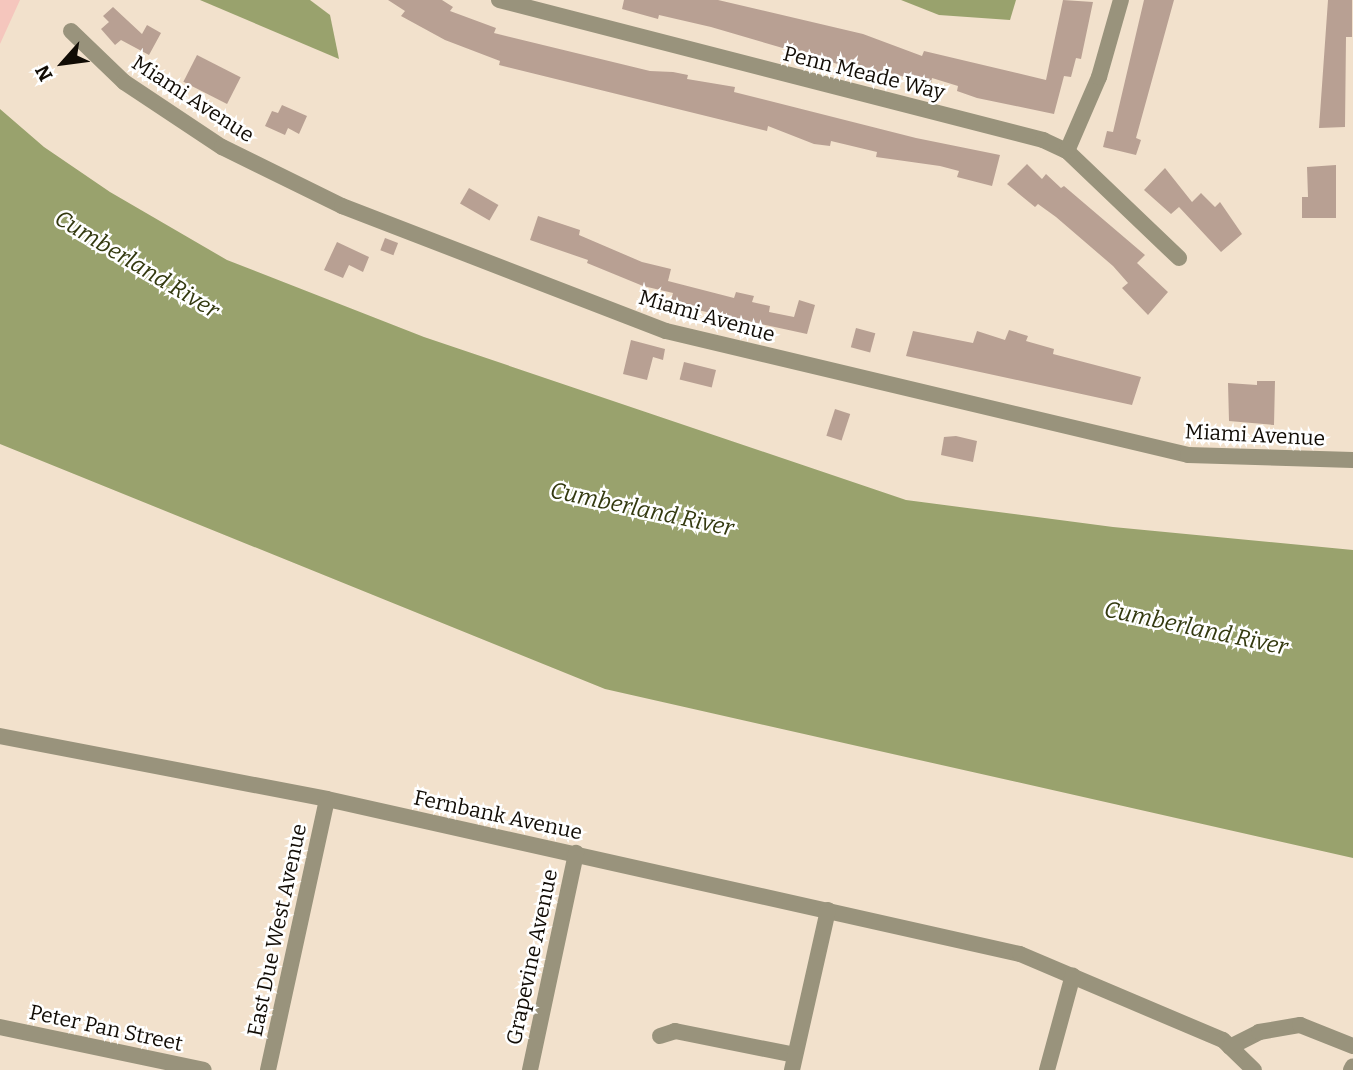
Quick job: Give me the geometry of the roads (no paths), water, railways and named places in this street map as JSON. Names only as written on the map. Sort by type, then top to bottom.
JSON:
[{"type":"street","name":"Penn Meade Way","points":[[499,0],[1043,140],[1067,151],[1179,258]]},
{"type":"street","points":[[1067,151],[1099,76],[1121,0]]},
{"type":"street","name":"Miami Avenue","points":[[71,31],[124,82],[222,147],[342,206],[666,331],[1188,456],[1353,460]]},
{"type":"street","name":"Fernbank Avenue","points":[[0,736],[327,799],[984,946],[1073,975],[1230,1047]]},
{"type":"street","name":"East Due West Avenue","points":[[268,1070],[327,799]]},
{"type":"street","name":"Grapevine Avenue","points":[[530,1070],[576,853]]},
{"type":"street","points":[[660,1036],[675,1031],[794,1063],[828,910]]},
{"type":"street","points":[[1047,1070],[1073,975]]},
{"type":"street","points":[[1254,1070],[1230,1047],[1259,1032],[1300,1025],[1353,1045]]},
{"type":"street","name":"Peter Pan Street","points":[[0,1027],[204,1070]]},
{"type":"water","points":[[200,0],[310,0],[330,15],[339,59]]},
{"type":"water","points":[[901,0],[1016,0],[1010,20],[939,15]]},
{"type":"water","name":"Cumberland River","points":[[0,109],[44,147],[110,192],[227,260],[424,337],[906,500],[1113,527],[1353,550],[1353,858],[605,689],[0,444]]}]
